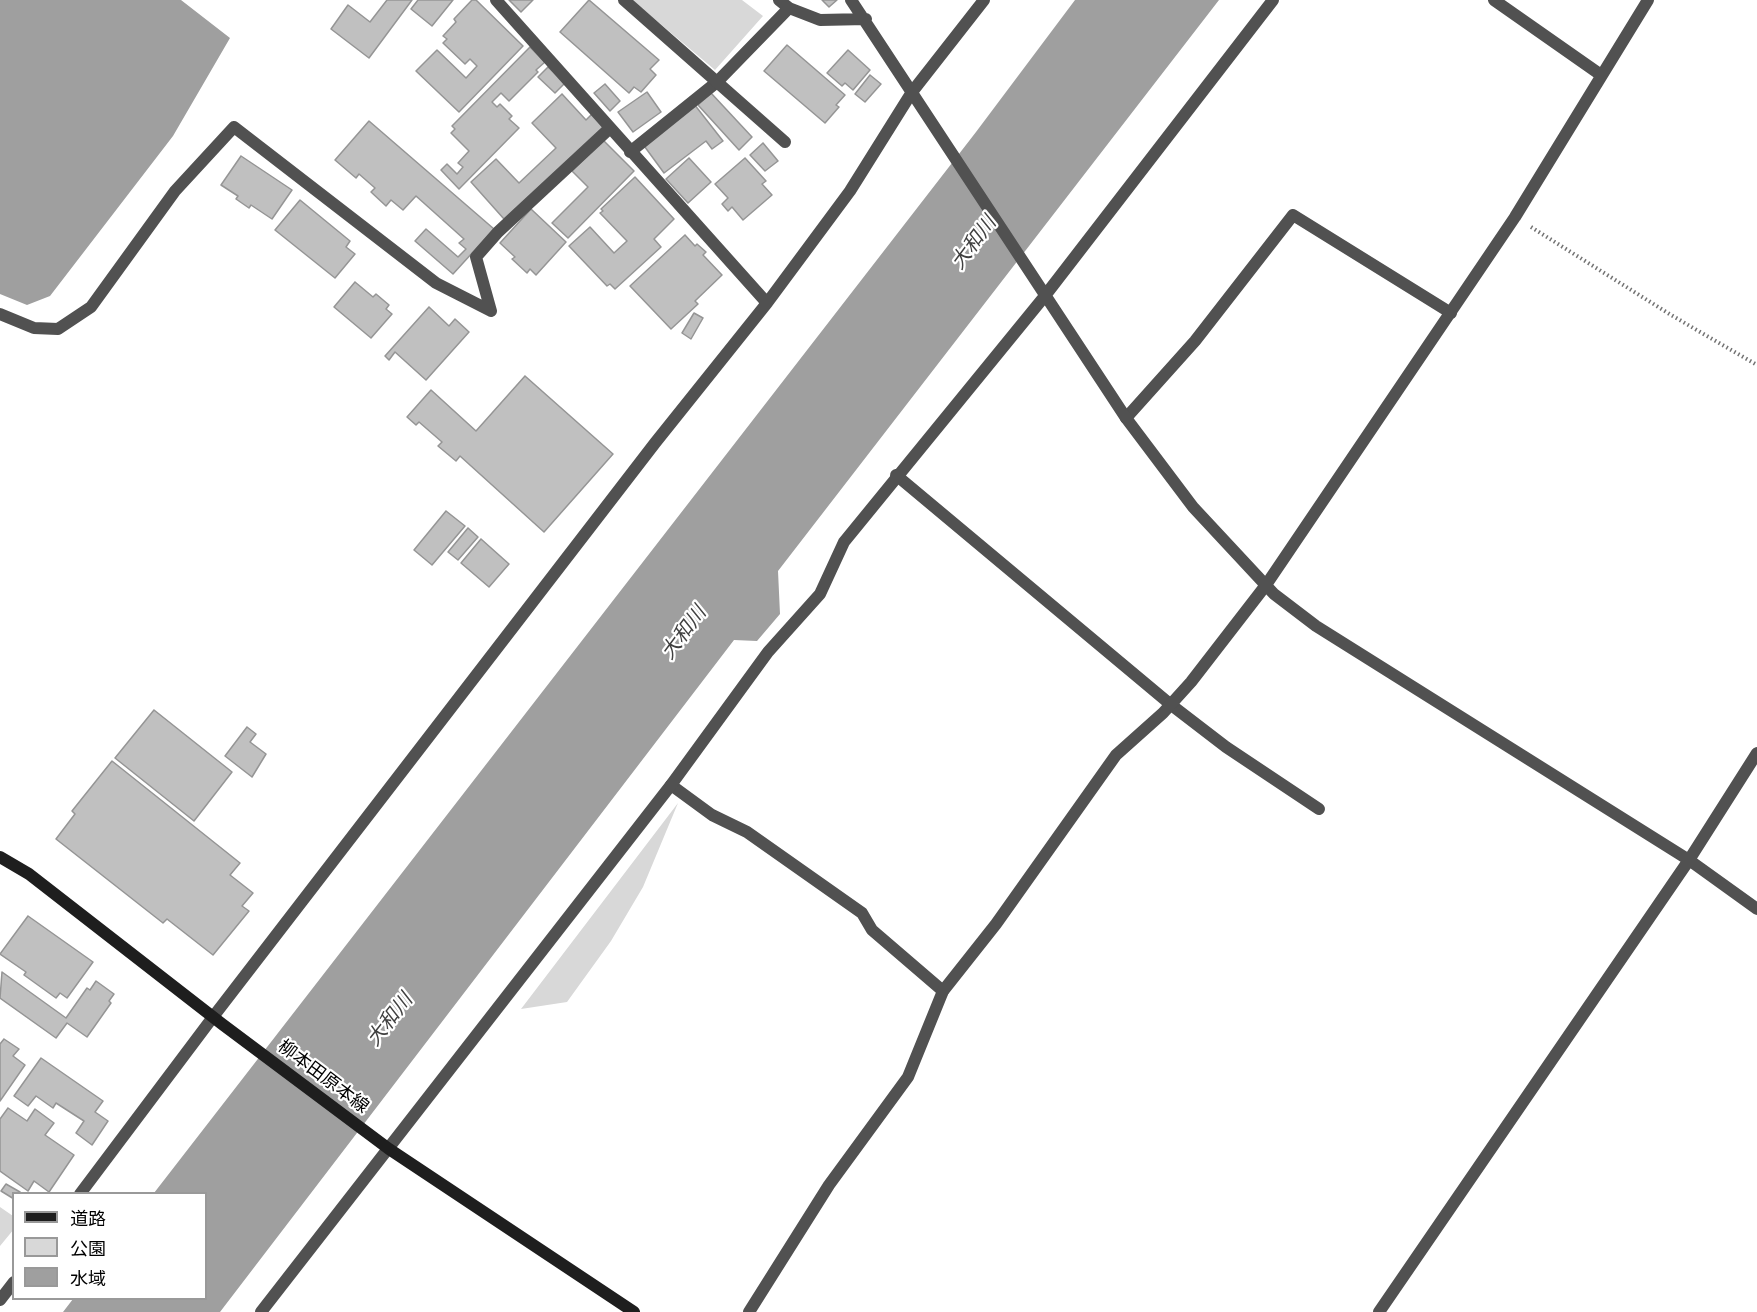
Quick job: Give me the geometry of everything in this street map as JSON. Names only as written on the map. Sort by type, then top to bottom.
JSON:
[{"type":"main road","name":"柳本田原本線","points":[[0,857],[29,874],[217,1020],[385,1145],[634,1312]]},
{"type":"street","points":[[496,0],[766,303]]},
{"type":"street","points":[[624,0],[785,142]]},
{"type":"street","points":[[779,0],[789,8],[820,20],[866,19]]},
{"type":"street","points":[[851,0],[866,19],[1044,297],[1126,418],[1193,507],[1266,585],[1316,626],[1689,860],[1757,909]]},
{"type":"street","points":[[82,1192],[217,1020],[655,443],[766,303],[850,191],[912,92],[984,0]]},
{"type":"street","points":[[261,1312],[385,1145],[671,785],[768,652],[820,594],[844,542],[896,475],[1044,297],[1273,0]]},
{"type":"street","points":[[1494,0],[1601,75]]},
{"type":"street","points":[[749,1312],[828,1185],[908,1077],[943,991],[996,924],[1116,755],[1191,682],[1266,585],[1515,217],[1648,0]]},
{"type":"street","points":[[630,152],[717,82],[789,8]]},
{"type":"street","points":[[0,314],[34,327],[58,329],[91,307],[175,191],[234,127],[436,283],[491,311],[476,257],[498,232],[609,129]]},
{"type":"street","points":[[1126,418],[1195,341],[1293,214],[1451,313]]},
{"type":"street","points":[[896,475],[1170,704],[1226,747],[1319,809]]},
{"type":"street","points":[[1379,1312],[1689,860],[1757,753]]},
{"type":"street","points":[[671,785],[712,815],[747,832],[862,913],[872,930],[943,991]]},
{"type":"street","points":[[0,1300],[12,1285]]},
{"type":"path","points":[[1515,217],[1671,315],[1757,365]]},
{"type":"green space","points":[[632,0],[742,0],[763,16],[715,70]]},
{"type":"green space","points":[[678,803],[643,887],[611,941],[567,1002],[521,1009]]},
{"type":"green space","points":[[0,1207],[12,1215],[12,1231],[0,1246]]},
{"type":"water","points":[[0,0],[181,0],[230,38],[173,136],[50,296],[27,305],[0,294]]},
{"type":"water","name":"大和川","points":[[1075,0],[1219,0],[778,571],[780,614],[757,641],[734,640],[220,1312],[63,1312],[72,1300],[207,1300],[207,1192],[155,1192],[976,132]]},
{"type":"building","points":[[387,0],[412,0],[369,58],[331,29],[348,5],[370,22]]},
{"type":"building","points":[[418,0],[453,0],[432,26],[411,9]]},
{"type":"building","points":[[472,0],[476,0],[523,46],[459,112],[416,71],[437,50],[466,78],[477,66],[470,59],[465,64],[443,43],[447,39],[443,36],[456,22],[454,19]]},
{"type":"building","points":[[509,0],[533,0],[521,12]]},
{"type":"building","points":[[589,0],[659,60],[650,69],[656,75],[641,92],[634,87],[629,93],[560,32]]},
{"type":"building","points":[[822,0],[837,0],[829,7]]},
{"type":"building","points":[[787,45],[845,95],[836,105],[839,107],[825,123],[764,71]]},
{"type":"building","points":[[530,47],[545,62],[509,101],[501,93],[492,102],[497,107],[500,104],[512,116],[509,119],[519,128],[459,189],[441,170],[447,164],[457,174],[463,167],[458,163],[469,151],[451,133],[455,129],[452,126]]},
{"type":"building","points":[[848,50],[870,70],[853,90],[845,83],[842,86],[827,73]]},
{"type":"building","points":[[548,67],[565,83],[555,93],[538,77]]},
{"type":"building","points":[[870,75],[881,84],[865,102],[855,94]]},
{"type":"building","points":[[605,84],[620,101],[610,111],[594,93]]},
{"type":"building","points":[[647,92],[661,112],[633,132],[618,112]]},
{"type":"building","points":[[711,93],[752,137],[739,150],[698,105]]},
{"type":"building","points":[[562,94],[586,120],[592,114],[603,127],[504,219],[471,182],[496,159],[519,183],[556,148],[532,123]]},
{"type":"building","points":[[694,104],[723,141],[712,149],[706,141],[664,173],[642,143]]},
{"type":"building","points":[[369,121],[494,229],[453,274],[415,241],[426,229],[458,257],[466,249],[459,243],[464,239],[416,196],[403,210],[391,200],[386,206],[371,192],[375,188],[359,174],[356,178],[335,160]]},
{"type":"building","points":[[603,140],[634,171],[568,238],[552,223],[588,187],[572,171]]},
{"type":"building","points":[[763,143],[778,161],[765,171],[750,155]]},
{"type":"building","points":[[241,156],[292,190],[272,219],[251,205],[249,208],[236,199],[238,196],[221,185]]},
{"type":"building","points":[[689,158],[711,182],[688,203],[666,179]]},
{"type":"building","points":[[745,158],[766,181],[762,184],[772,195],[743,220],[732,207],[728,211],[722,204],[728,198],[715,184]]},
{"type":"building","points":[[635,177],[674,219],[654,239],[661,247],[615,289],[610,284],[607,286],[569,246],[590,227],[614,253],[627,241],[600,213],[603,211],[601,209]]},
{"type":"building","points":[[300,200],[350,241],[346,247],[355,254],[335,278],[275,230]]},
{"type":"building","points":[[531,209],[566,242],[536,275],[530,269],[527,273],[500,243]]},
{"type":"building","points":[[685,235],[695,246],[697,244],[706,252],[703,255],[722,275],[695,301],[698,304],[671,329],[630,286]]},
{"type":"building","points":[[355,282],[373,297],[376,294],[389,305],[386,309],[392,314],[371,338],[334,307]]},
{"type":"building","points":[[429,307],[449,326],[455,319],[469,332],[426,380],[395,352],[389,360],[385,356]]},
{"type":"building","points":[[694,313],[703,318],[691,339],[682,333]]},
{"type":"building","points":[[525,376],[613,454],[544,532],[460,456],[456,461],[438,446],[442,442],[419,422],[416,425],[407,417],[431,390],[476,431]]},
{"type":"building","points":[[446,511],[465,526],[432,565],[414,550]]},
{"type":"building","points":[[468,528],[478,537],[458,560],[448,552]]},
{"type":"building","points":[[481,539],[509,564],[489,587],[461,563]]},
{"type":"building","points":[[154,710],[232,772],[194,821],[115,758]]},
{"type":"building","points":[[247,727],[256,734],[250,742],[266,754],[252,777],[225,756]]},
{"type":"building","points":[[112,761],[240,863],[230,875],[253,893],[242,906],[249,911],[213,955],[167,919],[163,923],[56,839],[75,814],[72,811]]},
{"type":"building","points":[[28,916],[93,962],[67,998],[60,993],[56,998],[24,975],[26,972],[0,954]]},
{"type":"building","points":[[2,972],[66,1018],[87,988],[90,990],[96,981],[114,994],[109,1001],[111,1003],[87,1037],[67,1023],[56,1038],[0,998]]},
{"type":"building","points":[[4,1039],[19,1049],[13,1056],[25,1065],[0,1101],[0,1044]]},
{"type":"building","points":[[41,1058],[103,1101],[95,1112],[108,1121],[92,1145],[76,1133],[84,1121],[56,1103],[53,1108],[36,1096],[28,1106],[14,1096]]},
{"type":"building","points":[[8,1108],[27,1121],[35,1109],[54,1123],[45,1135],[74,1155],[49,1192],[34,1181],[28,1191],[0,1171],[0,1119]]},
{"type":"building","points":[[6,1184],[20,1192],[12,1192],[12,1198],[1,1191]]}]
